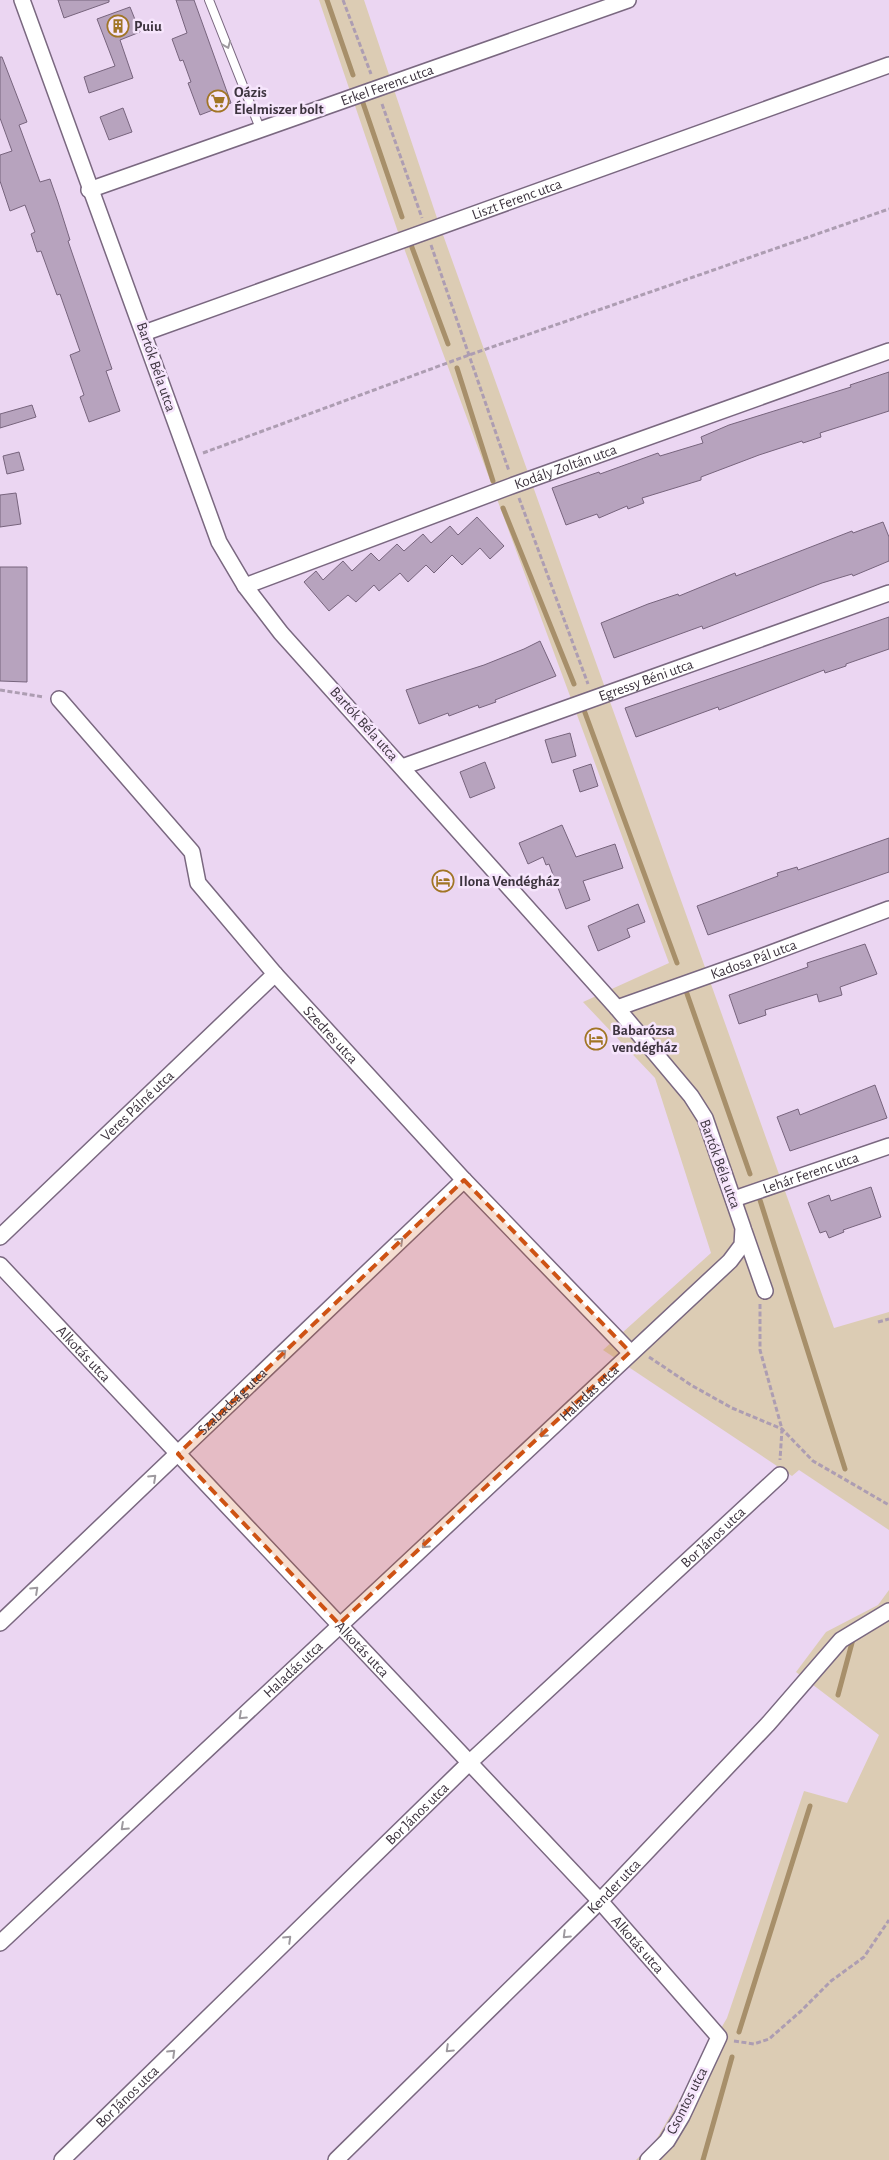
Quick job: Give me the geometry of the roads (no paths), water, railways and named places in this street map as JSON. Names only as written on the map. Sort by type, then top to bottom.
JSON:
[{"type":"street","name":"Bartók Béla utca","points":[[22,0],[219,542],[245,586],[281,633],[617,1008],[699,1108],[705,1118],[743,1228],[742,1245],[730,1261],[632,1350]]},
{"type":"street","name":"Erkel Ferenc utca","points":[[90,190],[628,0]]},
{"type":"street","name":"Liszt Ferenc utca","points":[[144,333],[889,64]]},
{"type":"street","name":"Kodály Zoltán utca","points":[[245,586],[514,485],[889,351]]},
{"type":"street","name":"Egressy Béni utca","points":[[402,767],[594,700],[889,593]]},
{"type":"street","name":"Szedres utca","points":[[59,699],[192,852],[198,883],[275,974],[464,1180],[632,1350]]},
{"type":"street","name":"Kadosa Pál utca","points":[[617,1008],[755,960],[889,909]]},
{"type":"street","name":"Veres Pálné utca","points":[[0,1237],[275,974]]},
{"type":"street","name":"Lehár Ferenc utca","points":[[734,1199],[889,1146]]},
{"type":"street","name":"Szabadság utca","points":[[0,1623],[464,1180]]},
{"type":"street","points":[[743,1228],[763,1285]]},
{"type":"street","name":"Alkotás utca","points":[[0,1265],[600,1901],[719,2037]]},
{"type":"street","name":"Haladás utca","points":[[0,1943],[632,1350]]},
{"type":"street","name":"Bor János utca","points":[[62,2160],[470,1762],[780,1475]]},
{"type":"street","name":"Kender utca","points":[[336,2160],[600,1901],[768,1724],[841,1640],[889,1611]]},
{"type":"street","name":"Csontos utca","points":[[648,2160],[667,2141],[682,2116],[719,2037]]},
{"type":"lane","points":[[209,0],[260,131]]},
{"type":"waterway","points":[[327,0],[353,75]]},
{"type":"waterway","points":[[363,103],[402,217]]},
{"type":"waterway","points":[[410,242],[448,344]]},
{"type":"waterway","points":[[457,368],[493,481]]},
{"type":"waterway","points":[[503,508],[574,684]]},
{"type":"waterway","points":[[584,710],[677,963]]},
{"type":"waterway","points":[[685,988],[750,1174]]},
{"type":"waterway","points":[[760,1200],[845,1469]]},
{"type":"waterway","points":[[838,1695],[853,1639]]},
{"type":"waterway","points":[[739,2032],[810,1806]]},
{"type":"waterway","points":[[703,2160],[732,2057]]},
{"type":"place","name":"Puiu","points":[[118,26]]},
{"type":"place","name":"Oázis Élelmiszer bolt","points":[[218,101]]},
{"type":"place","name":"Ilona Vendégház","points":[[443,881]]},
{"type":"place","name":"Babarózsa vendégház","points":[[596,1039]]}]
